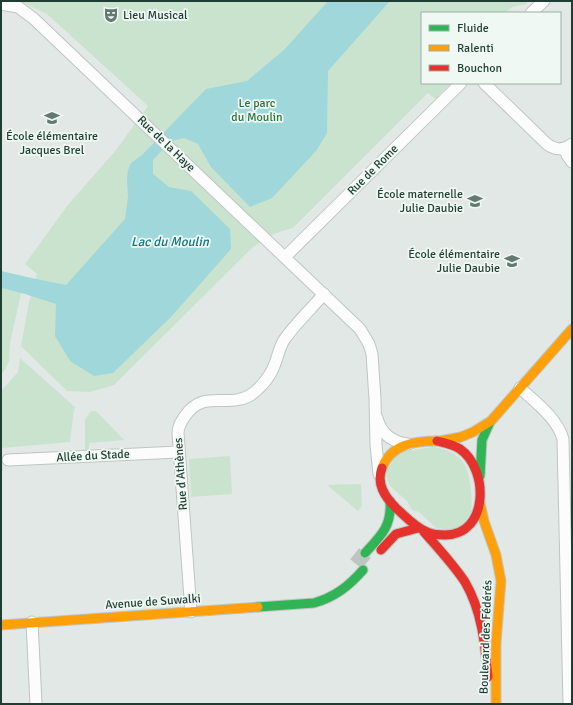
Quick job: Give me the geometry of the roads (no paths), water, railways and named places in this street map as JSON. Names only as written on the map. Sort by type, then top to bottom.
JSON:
[{"type":"street","points":[[533,12],[544,1]]},
{"type":"street","name":"Rue de la Haye","points":[[1,4],[18,7],[33,18],[356,325],[369,344],[372,360],[375,410]]},
{"type":"street","name":"Rue de Rome","points":[[285,257],[460,84]]},
{"type":"street","points":[[485,84],[547,144],[558,149],[568,146],[567,155],[572,162]]},
{"type":"street","name":"Rue d'Athènes","points":[[191,612],[178,429],[182,421],[196,405],[205,402],[245,398],[254,392],[270,374],[281,346],[287,336],[324,294]]},
{"type":"street","points":[[375,410],[378,423],[385,434],[396,442],[408,444],[466,436],[491,421],[572,329]]},
{"type":"street","points":[[520,388],[551,418],[561,434],[562,439],[568,537],[569,704]]},
{"type":"street","points":[[375,410],[376,445],[383,491],[390,501],[421,530],[433,535],[456,534],[463,531],[473,519],[480,494],[482,440],[491,421]]},
{"type":"street","points":[[437,441],[449,444],[465,454],[473,465],[480,479]]},
{"type":"street","points":[[380,478],[383,465],[388,457],[398,448],[408,444]]},
{"type":"street","name":"Allée du Stade","points":[[8,460],[179,452]]},
{"type":"street","points":[[390,501],[391,512],[389,523],[369,556],[395,535],[406,530],[421,530]]},
{"type":"street","name":"Boulevard des Fédérés","points":[[479,501],[496,554],[501,581],[501,595],[496,639],[496,704]]},
{"type":"street","name":"Boulevard des Fédérés","points":[[421,530],[464,581],[474,600],[484,644],[491,704]]},
{"type":"street","name":"Avenue de Suwalki","points":[[1,624],[306,604],[322,597],[360,567]]},
{"type":"street","points":[[32,622],[36,704]]},
{"type":"water","name":"Lac du Moulin","points":[[328,1],[390,1],[328,71],[327,133],[316,151],[272,198],[250,207],[211,167],[198,144],[184,138],[175,140],[167,145],[153,160],[153,174],[169,187],[191,191],[230,229],[231,249],[171,317],[113,373],[94,376],[70,361],[55,336],[56,304],[1,288],[1,271],[66,285],[125,219],[128,197],[127,179],[128,170],[131,163],[142,155],[206,89],[247,81],[285,49]]},
{"type":"tunnel","points":[[356,564],[365,553]]},
{"type":"place","name":"Lieu Musical","points":[[111,15]]},
{"type":"place","name":"École élémentaire Jacques Brel","points":[[52,118]]},
{"type":"place","name":"École maternelle Julie Daubie","points":[[475,201]]},
{"type":"place","name":"École élémentaire Julie Daubie","points":[[512,261]]},
{"type":"park label","name":"Le parc du Moulin","points":[[257,110]]}]
